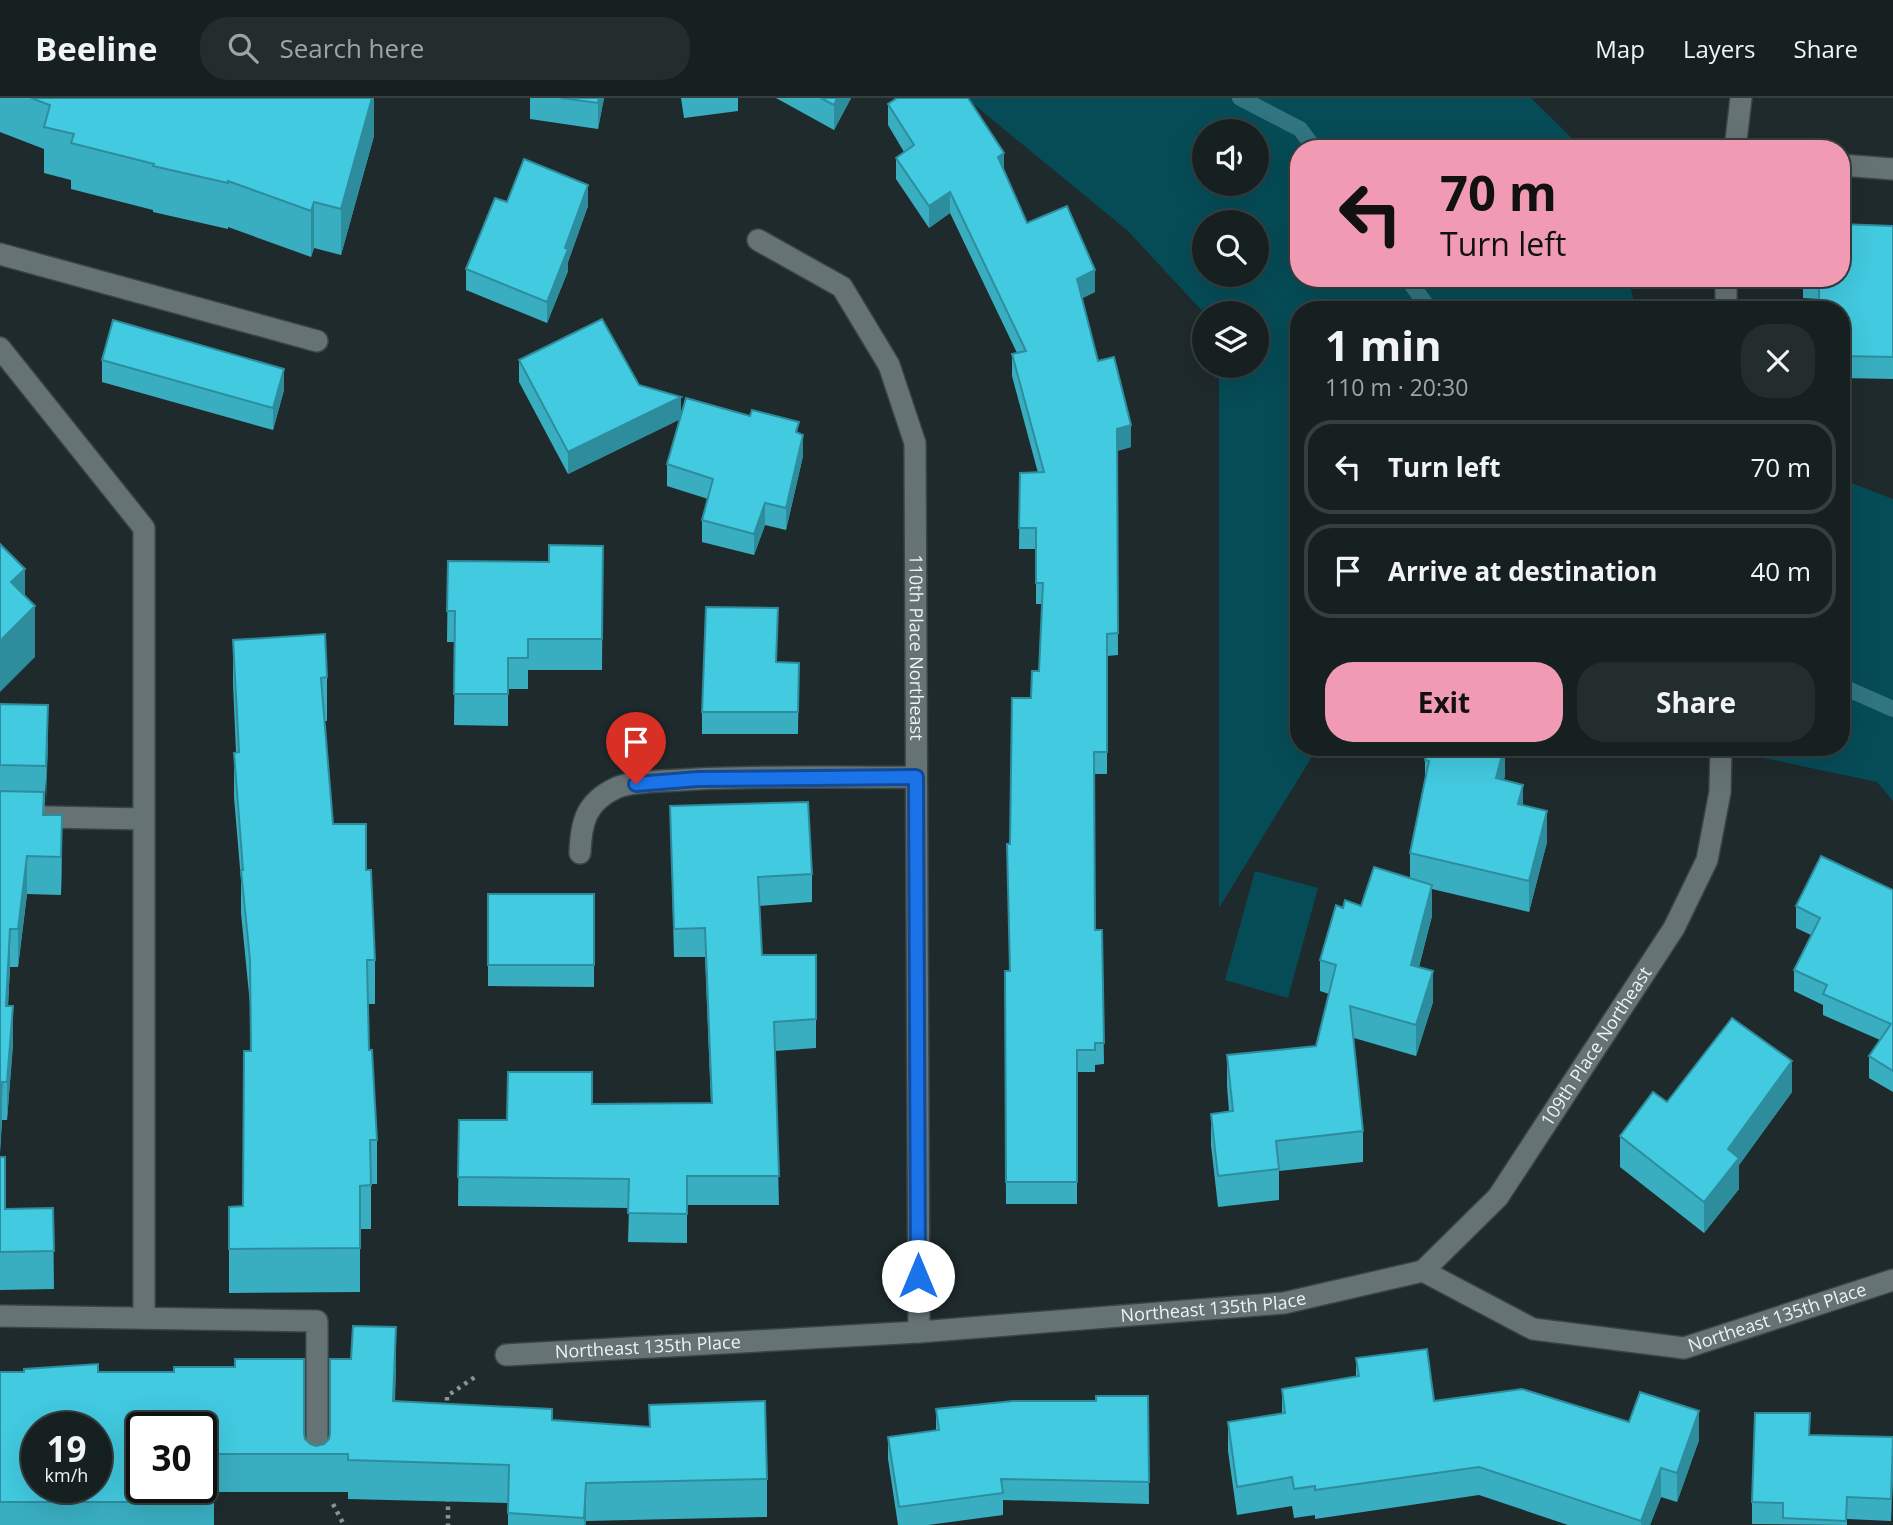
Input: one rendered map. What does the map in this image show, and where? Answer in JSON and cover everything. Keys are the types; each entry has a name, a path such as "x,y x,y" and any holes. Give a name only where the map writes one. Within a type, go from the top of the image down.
{"street":[{"path":"1736,140 1741,98"},
{"path":"1850,166 1893,169"},
{"name":"110th Place Northeast","path":"758,240 842,287 889,365 915,443 919,1332"},
{"path":"0,254 317,341"},
{"path":"0,348 144,528 144,1318"},
{"name":"109th Place Northeast","path":"1423,1271 1498,1197 1674,928 1707,860 1720,792 1721,756"},
{"path":"580,853 581,828 595,802 618,786 698,779 916,777"},
{"path":"0,816 143,819"},
{"name":"Northeast 135th Place","path":"506,1355 919,1332 1284,1303 1423,1271 1533,1329 1684,1348 1893,1280"},
{"path":"0,1316 317,1321 317,1471"}],"path":[{"path":"447,1410 447,1396 506,1355"},
{"path":"449,1489 449,1525"}],"shaded area":[{"path":"966,98 1531,98 1574,140 1290,140 1290,287 1630,287 1634,301 1290,301 1290,756 1312,756 1219,908 1219,378 1269,378 1269,301 1193,301 1128,231"},
{"path":"1850,482 1893,499 1893,801 1877,782 1754,756 1850,756"},
{"path":"1255,871 1318,888 1288,998 1225,980"}],"building":[{"path":"31,98 372,98 341,209 314,202 311,211 228,181 153,166 154,164 71,143 74,134 44,127 50,105"},
{"path":"561,98 599,98 598,103"},
{"path":"821,98 837,98 834,105"},
{"path":"897,98 968,98 1004,153 998,157 1027,223 1067,206 1095,270 1077,279 1098,361 1114,357 1131,425 1117,429 1118,633 1107,634 1107,752 1094,752 1095,930 1102,930 1104,1043 1095,1043 1095,1050 1077,1050 1077,1182 1006,1182 1005,971 1010,971 1007,844 1010,844 1012,698 1031,698 1032,671 1039,671 1043,583 1036,583 1036,528 1019,528 1020,473 1044,472 1012,354 1026,351 950,192 929,206 896,158 914,145 888,104"},
{"path":"524,159 588,185 565,248 568,249 547,302 466,269 495,198 507,202"},
{"path":"1850,224 1893,226 1893,357 1850,356 1850,301 1819,301 1819,287 1850,287"},
{"path":"602,319 639,385 681,397 568,452 519,360"},
{"path":"113,320 284,369 273,408 102,360"},
{"path":"686,398 750,416 752,410 799,422 796,432 803,435 786,508 765,503 754,534 702,520 713,479 667,464"},
{"path":"0,544 25,569 11,582 35,606 0,641"},
{"path":"549,545 603,546 602,639 528,639 528,658 508,658 508,694 454,694 455,611 447,611 448,561 549,562"},
{"path":"706,607 778,608 776,662 799,663 798,712 702,712"},
{"path":"325,634 327,677 321,678 333,824 366,824 366,870 371,870 375,960 367,960 369,1050 372,1050 377,1140 370,1140 371,1185 360,1186 360,1248 229,1249 229,1207 243,1206 244,1051 251,1051 250,960 234,753 239,752 233,640"},
{"path":"0,704 48,705 46,766 0,765"},
{"path":"1426,756 1502,756 1496,778 1523,785 1518,804 1547,811 1529,881 1410,853 1429,761 1425,760"},
{"path":"0,791 44,792 43,815 62,815 61,857 27,856 18,929 10,929 6,1006 13,1006 7,1082 2,1082 0,1114"},
{"path":"808,802 812,874 758,877 762,955 816,955 816,1019 774,1022 779,1176 687,1176 687,1214 628,1213 629,1179 458,1177 459,1120 507,1120 508,1072 592,1072 592,1104 712,1103 705,928 674,929 670,806"},
{"path":"1821,856 1893,890 1893,1071 1869,1056 1891,1024 1823,994 1827,985 1794,970 1820,918 1796,906"},
{"path":"1374,867 1432,885 1411,965 1433,971 1416,1025 1350,1006 1363,1131 1276,1141 1279,1169 1218,1176 1211,1114 1233,1111 1227,1055 1316,1046 1336,965 1320,960 1336,905 1343,908 1345,900 1361,906"},
{"path":"488,894 594,894 594,965 488,965"},
{"path":"1732,1018 1792,1061 1728,1149 1739,1158 1704,1202 1620,1136 1653,1092 1667,1102"},
{"path":"0,1157 5,1157 5,1209 53,1208 54,1251 0,1252"},
{"path":"353,1326 396,1327 393,1401 552,1409 552,1420 650,1427 649,1405 765,1401 767,1479 586,1483 584,1518 508,1513 509,1465 348,1460 348,1454 217,1454 217,1412 126,1412 126,1502 112,1502 112,1412 21,1412 21,1502 0,1502 0,1372 98,1364 98,1372 174,1372 174,1367 235,1367 235,1359 304,1359 304,1434 310,1444 316,1446 324,1444 330,1434 330,1359 351,1359"},
{"path":"1427,1349 1434,1401 1522,1389 1629,1422 1640,1392 1699,1411 1677,1473 1661,1468 1641,1521 1479,1467 1315,1490 1315,1486 1294,1489 1292,1477 1237,1487 1228,1422 1285,1413 1282,1389 1359,1376 1356,1358"},
{"path":"1096,1396 1148,1396 1149,1482 1001,1479 1003,1493 899,1507 888,1437 939,1430 936,1409 1013,1401 1096,1401"},
{"path":"1755,1413 1810,1413 1809,1435 1893,1437 1891,1499 1847,1497 1846,1521 1783,1518 1783,1503 1752,1502"}],"waterway":[{"path":"1240,98 1300,129 1308,140"},
{"path":"1413,287 1424,301"},
{"path":"1850,690 1893,709"}],"route":[{"path":"636,784 698,779 916,777 918,1276"}]}
